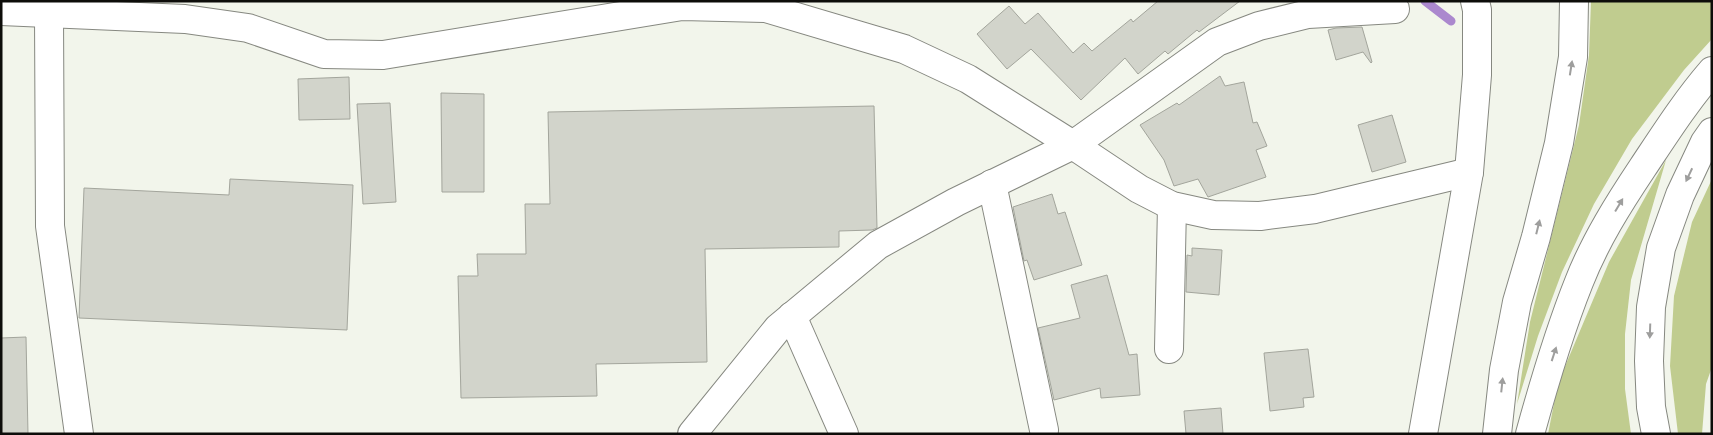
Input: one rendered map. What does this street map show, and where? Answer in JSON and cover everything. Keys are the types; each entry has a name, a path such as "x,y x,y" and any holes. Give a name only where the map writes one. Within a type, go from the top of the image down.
{"main road":[{"path":"1423,434 1469,172 1477,75 1476,1"},
{"path":"1497,434 1504,370 1517,302 1536,237 1559,143 1573,57 1574,1"},
{"path":"1,11 49,14 185,10 248,28 324,54 383,56 682,6 766,8 904,49 968,79 1140,189 1172,206 1213,215 1260,216 1315,209 1469,172"},
{"path":"692,434 778,328 878,245 956,202 1073,145 1217,42 1260,26 1308,14 1395,9"},
{"path":"49,14 50,226 79,434"},
{"path":"1530,434 1542,390 1573,297 1599,239 1660,142 1696,90 1712,71"},
{"path":"1656,434 1651,407 1649,352 1651,307 1661,248 1680,195 1705,142 1712,132"},
{"path":"992,184 1044,430"},
{"path":"1169,348 1172,206"},
{"path":"792,316 844,434"}],"green space":[{"path":"1591,1 1712,1 1712,39 1684,70 1632,139 1594,204 1562,272 1538,336 1517,404 1530,322 1579,125 1589,55"},
{"path":"1666,160 1631,280 1625,334 1625,389 1631,434 1548,434 1558,383 1609,262"},
{"path":"1712,179 1712,367 1706,384 1702,434 1678,434 1670,366 1674,296 1692,222"}],"building":[{"path":"1158,1 1240,1 1199,32 1197,30 1168,54 1165,51 1138,74 1125,58 1081,100 1031,49 1007,69 977,34 1009,6 1025,24 1038,13 1073,53 1084,43 1092,51 1131,19 1133,22"},
{"path":"1362,27 1372,62 1363,52 1336,60 1328,30"},
{"path":"1220,76 1225,86 1244,82 1253,123 1257,122 1267,146 1256,150 1266,177 1208,197 1198,179 1174,186 1164,160 1140,125 1177,103 1179,105"},
{"path":"349,77 350,119 299,120 298,79"},
{"path":"441,93 484,94 484,192 442,192"},
{"path":"390,103 396,202 363,204 357,104"},
{"path":"874,106 877,228 872,230 839,231 839,247 705,249 707,362 596,364 597,396 461,398 458,276 478,276 477,254 526,254 525,204 550,204 548,112"},
{"path":"1392,115 1406,162 1372,172 1358,125"},
{"path":"230,179 353,185 347,330 79,318 84,188 229,195"},
{"path":"1052,194 1058,214 1065,212 1082,265 1034,280 1027,260 1024,261 1013,207"},
{"path":"1192,248 1222,250 1219,295 1186,292 1187,255 1192,256"},
{"path":"1107,275 1129,355 1137,354 1140,395 1101,398 1100,388 1054,400 1038,328 1080,318 1071,285"},
{"path":"26,337 28,434 1,434 1,338"},
{"path":"1308,349 1314,397 1303,398 1304,407 1270,411 1264,353"},
{"path":"1221,408 1223,434 1186,434 1184,411"}],"waterway":[{"path":"1425,1 1451,21"}]}
